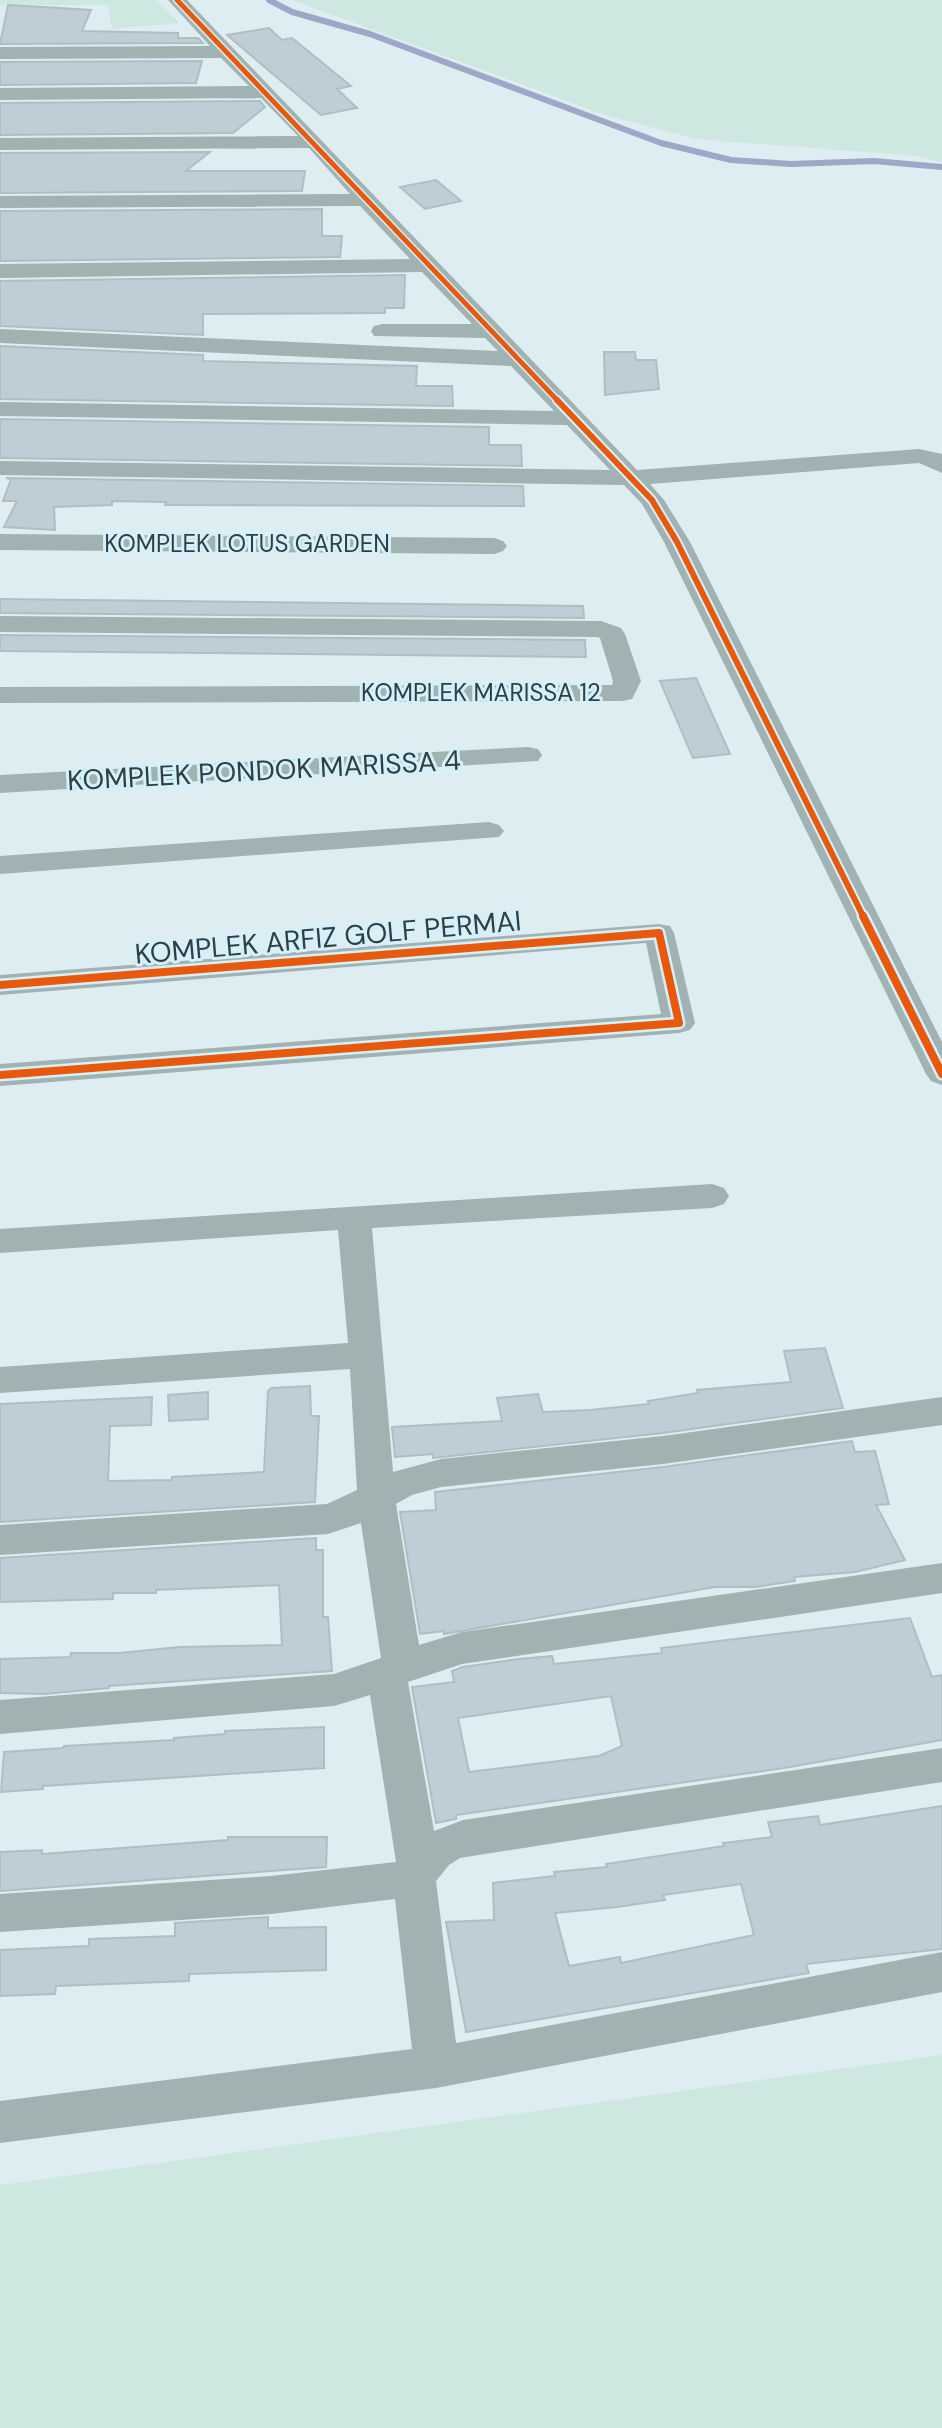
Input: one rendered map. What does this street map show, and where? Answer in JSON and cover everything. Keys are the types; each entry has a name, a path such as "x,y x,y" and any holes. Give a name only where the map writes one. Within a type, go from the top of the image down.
{"street":[{"path":"177,0 490,331 577,418 633,478 666,521 942,1074"},
{"path":"0,53 224,52"},
{"path":"0,94 266,92"},
{"path":"0,144 314,142"},
{"path":"0,202 366,200"},
{"path":"0,271 428,265"},
{"path":"0,334 490,331"},
{"path":"0,334 518,359"},
{"path":"0,409 577,418"},
{"path":"0,468 633,478 919,456 933,459 942,466"},
{"name":"KOMPLEK LOTUS GARDEN","path":"0,542 494,546"},
{"name":"KOMPLEK MARISSA 12","path":"0,624 601,629 612,634 627,681 622,693 0,695"},
{"name":"KOMPLEK PONDOK MARISSA 4","path":"0,784 528,755"},
{"path":"0,865 489,831"},
{"name":"KOMPLEK ARFIZ GOLF PERMAI","path":"0,985 659,933 679,1023 0,1075"},
{"path":"0,1241 712,1196"},
{"path":"354,1217 376,1498 436,2067"},
{"path":"0,1380 367,1355"},
{"path":"0,1540 328,1519 351,1511 401,1484 441,1473 663,1450 942,1411"},
{"path":"0,1717 334,1690 462,1648 942,1578"},
{"path":"417,1874 426,1857 438,1846 463,1838 942,1765"},
{"path":"0,1913 271,1895 417,1874"},
{"path":"0,2122 436,2067 942,1972"}],"green space":[{"path":"0,0 156,0 179,23 112,29 108,5 0,5"},
{"path":"292,0 942,0 942,162 917,156 697,139 605,115"},
{"path":"942,2055 942,2428 0,2428 0,2185"}],"building":[{"path":"8,5 91,10 82,31 178,33 178,38 198,38 203,43 0,44"},
{"path":"269,28 282,40 292,38 351,86 337,89 357,108 321,115 227,35"},
{"path":"202,61 196,83 0,85 0,62"},
{"path":"260,101 265,107 233,133 0,135 0,103"},
{"path":"210,152 186,171 305,171 302,191 0,193 0,153"},
{"path":"436,180 461,201 425,209 400,187"},
{"path":"322,209 322,236 342,236 340,257 0,261 0,211"},
{"path":"405,275 404,308 385,308 385,313 203,314 203,335 0,326 0,281"},
{"path":"0,346 203,355 203,361 417,366 416,386 452,386 453,406 0,399"},
{"path":"604,352 635,352 636,360 656,360 659,389 605,395"},
{"path":"0,419 489,427 489,445 521,445 522,466 0,458"},
{"path":"6,478 523,486 524,506 165,505 166,502 112,501 112,505 54,507 55,530 4,527 17,501 3,501 11,479"},
{"path":"0,599 583,606 584,618 0,613"},
{"path":"0,635 585,640 586,657 0,651"},
{"path":"696,678 730,754 693,758 660,681"},
{"path":"825,1348 843,1408 663,1433 433,1458 433,1454 395,1457 392,1427 502,1421 497,1398 538,1394 543,1412 649,1404 648,1401 698,1393 697,1390 791,1382 784,1351"},
{"path":"310,1386 311,1416 319,1416 315,1502 0,1522 0,1404 152,1397 151,1425 110,1426 108,1481 172,1480 172,1477 264,1472 268,1391 271,1388"},
{"path":"208,1392 208,1419 169,1421 168,1395"},
{"path":"852,1441 855,1452 875,1451 889,1504 876,1505 905,1560 855,1572 794,1577 795,1581 755,1587 715,1587 444,1634 444,1631 420,1634 400,1512 436,1510 435,1492 663,1467"},
{"path":"316,1538 316,1550 323,1550 323,1617 328,1617 332,1671 109,1686 44,1694 0,1693 0,1659 70,1657 71,1653 119,1653 180,1647 282,1645 279,1585 113,1593 113,1599 0,1602 0,1558"},
{"path":"910,1618 932,1677 942,1675 942,1740 784,1768 456,1815 456,1819 436,1823 412,1687 454,1682 452,1671 463,1667 552,1656 554,1664 662,1653 661,1648","holes":["611,1696 622,1746 599,1756 469,1772 458,1718"]},
{"path":"324,1727 324,1768 43,1786 43,1789 1,1792 4,1752 174,1740 225,1734 225,1731"},
{"path":"942,1806 942,1949 806,1964 809,1973 466,2032 446,1922 494,1920 493,1883 555,1876 554,1872 607,1867 606,1864 772,1837 768,1822 818,1816 820,1825","holes":["741,1884 754,1935 621,1963 620,1957 569,1966 555,1913 665,1900 663,1895"]},
{"path":"228,1837 327,1837 326,1867 0,1891 0,1852 42,1850 42,1854 228,1840"},
{"path":"268,1917 268,1928 326,1927 326,1970 189,1974 189,1981 56,1986 55,1994 0,1996 0,1950 89,1946 89,1939 175,1936 175,1923"}],"waterway":[{"path":"269,0 292,12 370,34 661,143 731,160 791,164 874,161 942,167"}],"cycle path":[{"path":"177,0 321,148 366,200 652,500 677,542 942,1074"},
{"path":"0,985 659,933 679,1023 0,1075"}]}
